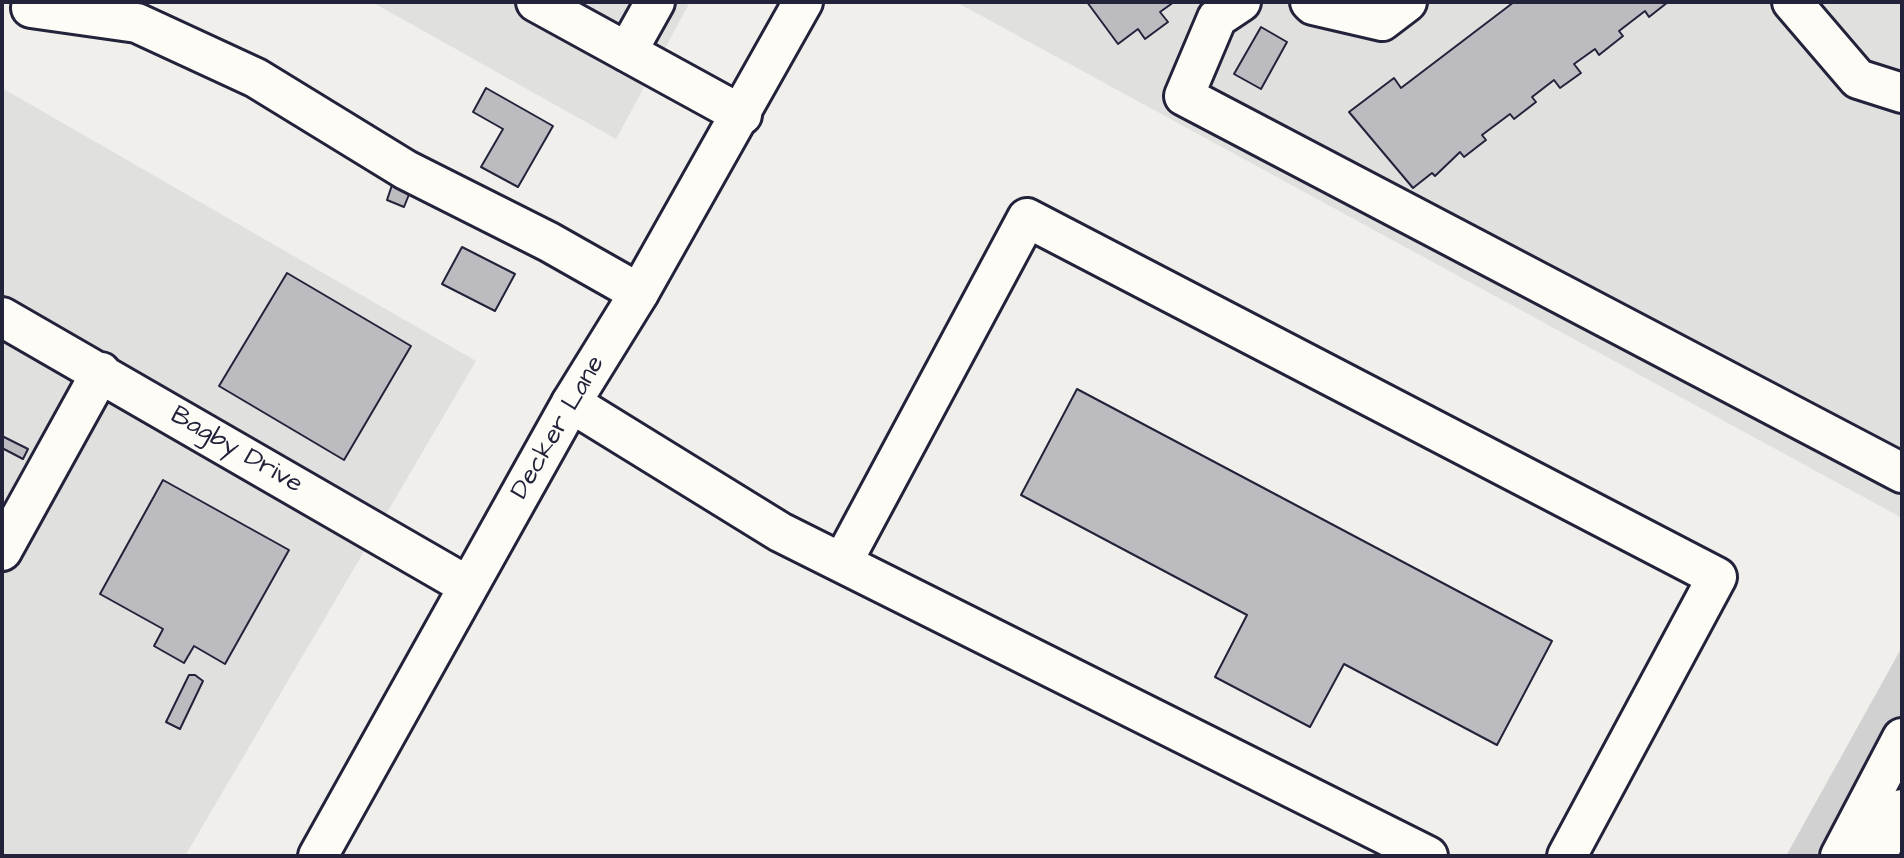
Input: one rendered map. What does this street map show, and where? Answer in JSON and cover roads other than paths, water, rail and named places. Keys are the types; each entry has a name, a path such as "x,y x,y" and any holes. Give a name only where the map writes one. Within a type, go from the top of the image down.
{"main road":[{"path":"536,2 742,115"},
{"path":"627,51 654,2"},
{"name":"Decker Lane","path":"318,856 571,403 639,293 742,115 803,2"},
{"path":"1241,2 1217,18 1184,96 1902,473"},
{"path":"1310,2 1313,5 1382,21 1407,2"},
{"path":"1792,2 1858,79 1902,93"},
{"path":"31,8 137,23 256,78 406,170 550,242 639,293"},
{"path":"842,563 1027,218 1717,577 1567,856"},
{"name":"Bagby Drive","path":"2,317 468,586"},
{"path":"2,551 101,372"},
{"path":"571,403 780,531 1428,856"},
{"path":"1857,854 1902,738"},
{"path":"1857,854 1902,808"}]}
